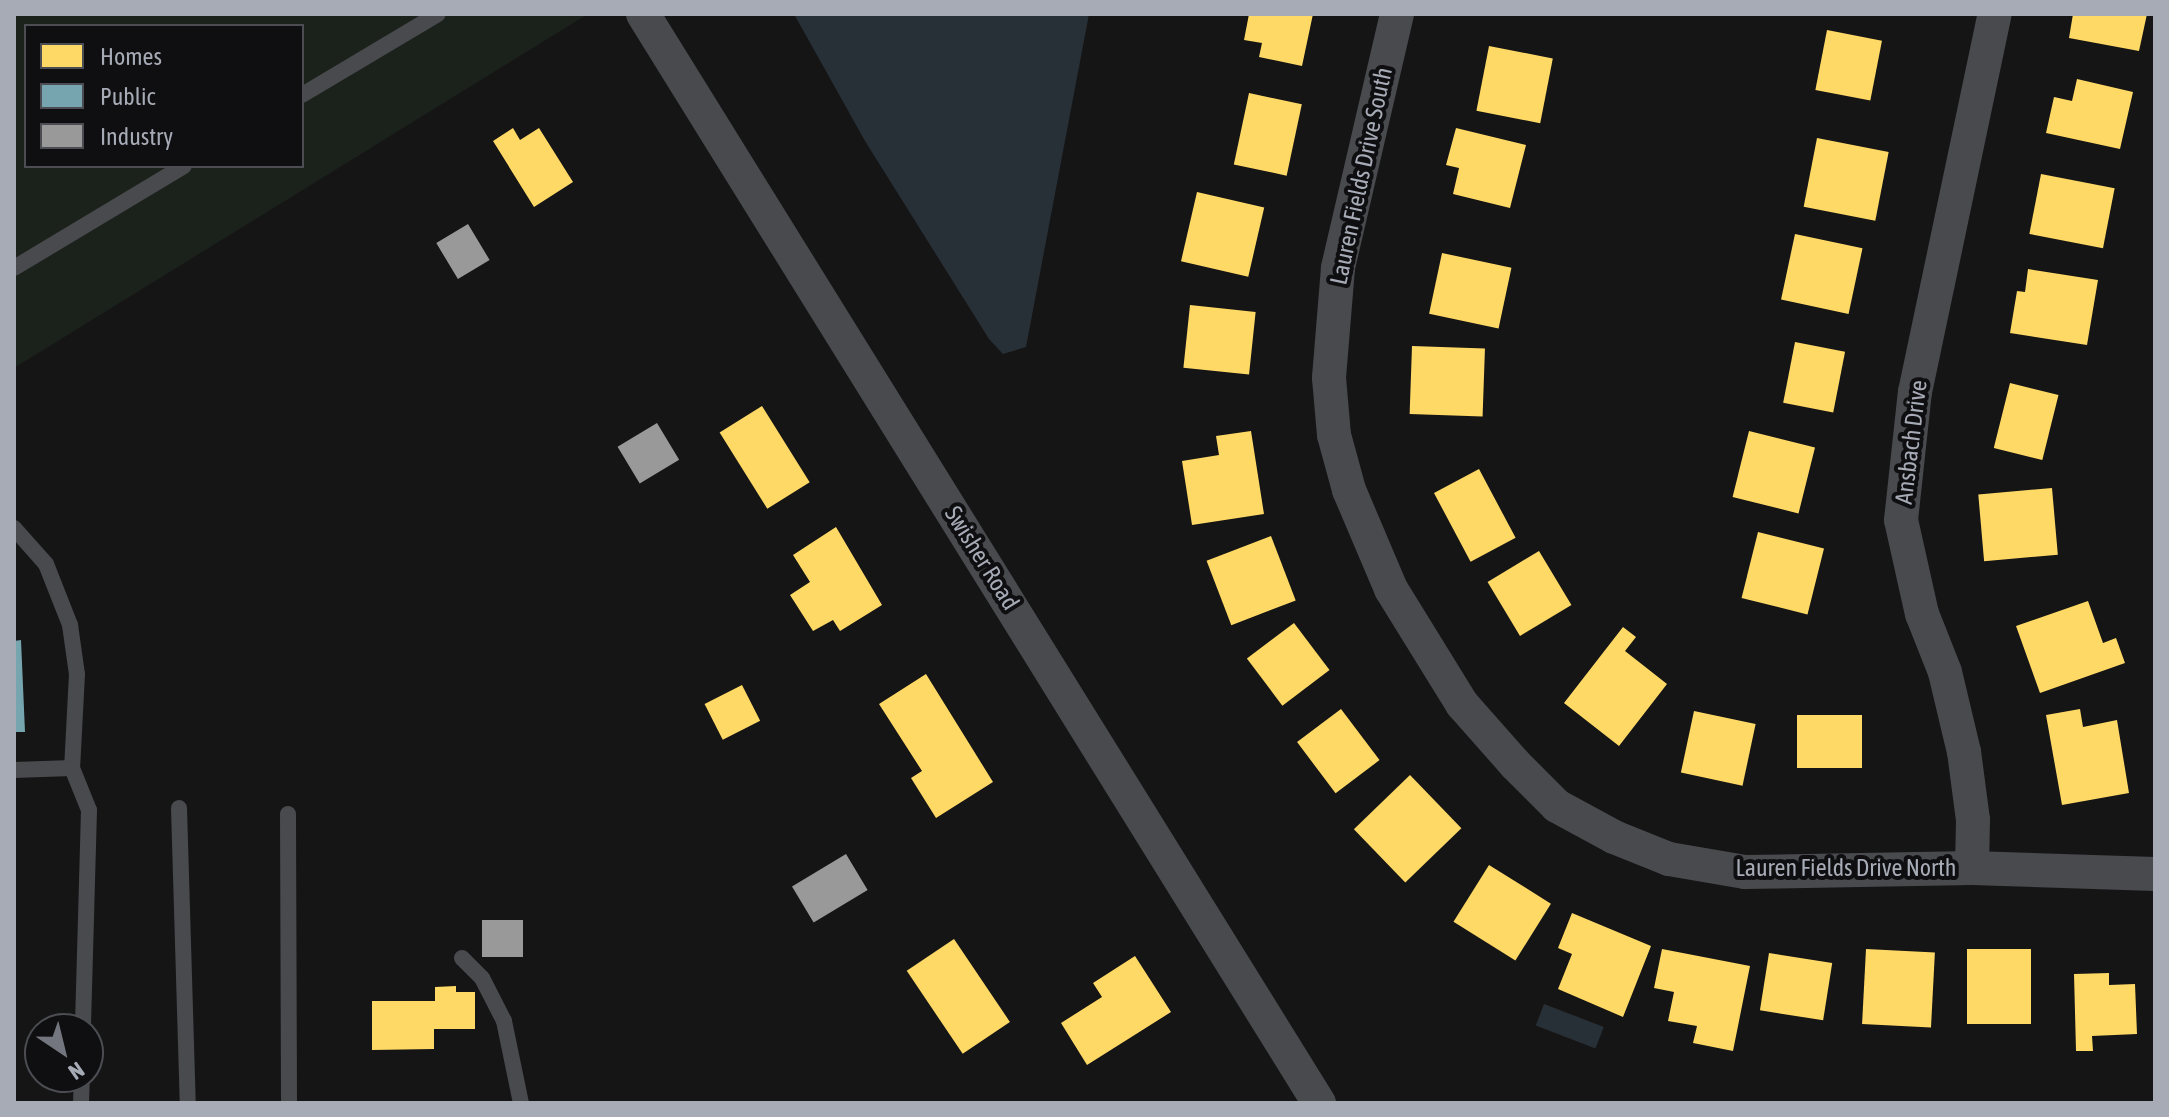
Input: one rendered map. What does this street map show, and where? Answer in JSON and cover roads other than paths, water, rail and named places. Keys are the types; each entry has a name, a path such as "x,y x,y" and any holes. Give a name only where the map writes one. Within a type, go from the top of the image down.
{"street":[{"name":"Swisher Road","path":"643,14 1319,1103"},
{"name":"Lauren Fields Drive South","path":"1334,435 1329,378 1338,268 1397,14"},
{"name":"Ansbach Drive","path":"1972,868 1973,820 1964,752 1945,672 1922,614 1901,520 1915,392 1995,14"},
{"name":"Lauren Fields Drive North","path":"1334,435 1374,556 1414,632 1462,704 1557,806 1669,859 1745,872 1972,868 2155,874"}],"lane":[{"path":"304,94 438,14"},
{"path":"14,268 181,168"},
{"path":"14,528 46,564 70,625 77,674 72,768 89,810 83,1013"},
{"path":"14,770 72,768"},
{"path":"179,808 188,1103"},
{"path":"288,814 289,1103"},
{"path":"462,958 482,978 504,1021 521,1103"}]}
